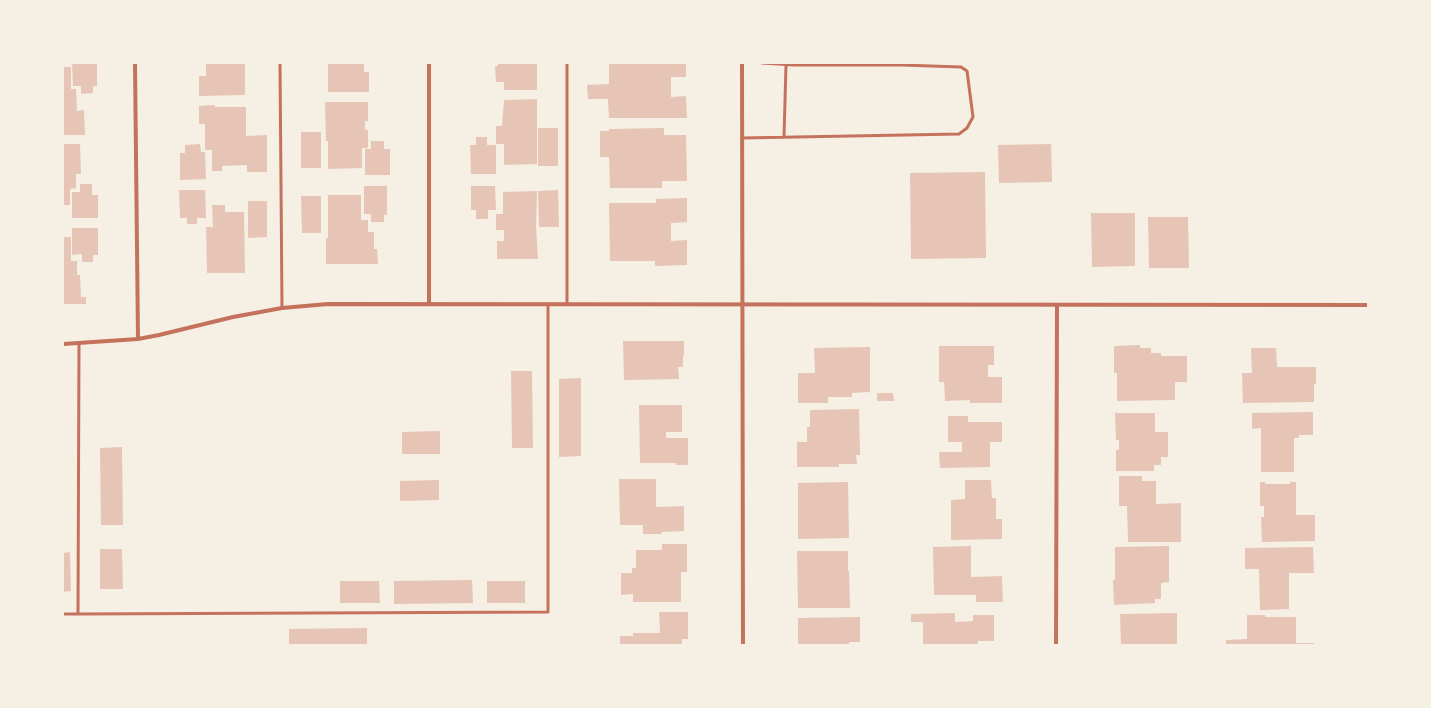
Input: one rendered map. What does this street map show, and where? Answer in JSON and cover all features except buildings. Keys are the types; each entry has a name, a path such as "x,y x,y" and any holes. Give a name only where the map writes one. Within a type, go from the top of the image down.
{"street":[{"path":"135,63 138,339"},
{"path":"430,63 430,304"},
{"path":"742,63 743,645"},
{"path":"63,344 138,339 233,317 282,308 328,304 1368,306"},
{"path":"1056,645 1057,305"}],"lane":[{"path":"280,63 282,308"},
{"path":"567,63 567,304"},
{"path":"742,138 959,134 967,128 973,117 967,71 961,67 901,65 786,65 762,63"},
{"path":"784,137 786,65"},
{"path":"63,614 548,612 548,304"},
{"path":"78,614 79,343"}]}
